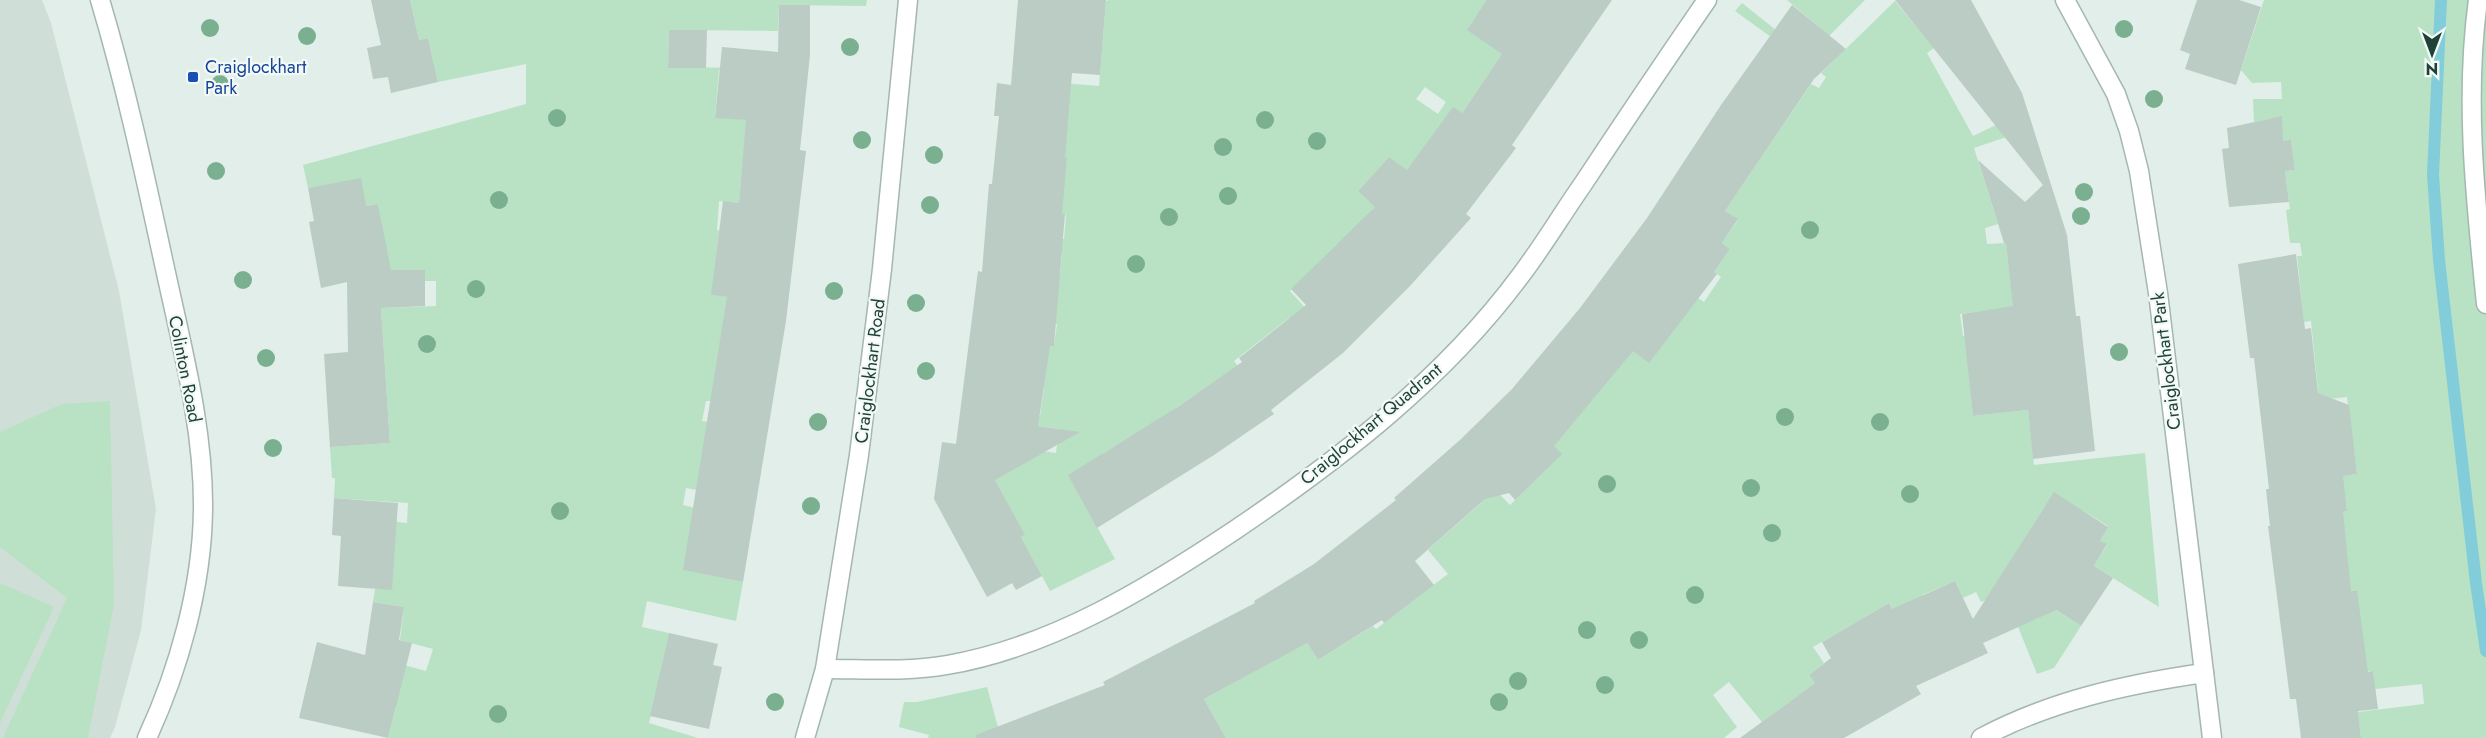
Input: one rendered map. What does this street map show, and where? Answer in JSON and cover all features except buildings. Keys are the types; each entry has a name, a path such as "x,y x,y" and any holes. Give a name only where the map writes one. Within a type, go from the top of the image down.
{"street":[{"name":"Colinton Road","path":"100,0 121,69 132,126 147,178 183,350 198,437 203,511 197,574 184,636 166,697 147,738"},
{"name":"Craiglockhart Road","path":"805,738 825,669 859,455 882,269 908,0"},
{"name":"Craiglockhart Quadrant","path":"825,669 874,670 947,665 987,655 1070,626 1117,603 1194,557 1338,457 1445,362 1520,276 1707,0"},
{"path":"2478,0 2472,94 2474,170 2486,304"},
{"name":"Craiglockhart Park","path":"2073,2 2116,94 2129,131 2139,171 2158,293 2212,738"},
{"path":"1981,738 2019,719 2076,699 2136,683 2204,673"}],"shaded area":[{"path":"0,0 42,0 51,23 119,291 156,509 141,630 110,738 0,738"}],"green space":[{"path":"410,0 867,0 866,6 779,5 778,31 669,30 668,67 742,68 742,72 719,70 715,117 747,120 739,203 719,201 717,230 719,231 712,295 728,297 711,401 706,401 702,421 708,422 697,490 686,488 683,505 695,508 684,570 743,582 736,621 647,601 642,627 669,633 649,723 698,738 388,738 396,707 373,701 397,663 426,671 433,649 400,640 404,607 373,602 375,589 391,589 390,521 407,523 408,503 334,498 335,478 332,478 330,447 390,443 381,308 436,306 436,281 425,281 425,270 392,282 378,204 366,206 328,185 308,188 303,165 526,104 526,64 438,82 428,38 419,40"},
{"path":"1526,0 1503,53 1417,178 1389,157 1358,191 1391,221 1336,245 1290,291 1323,328 1289,318 1234,361 1256,390 1224,375 1164,416 1103,453 1117,476 1081,498 1115,559 1050,591 1021,537 1024,535 995,480 1000,445 1056,453 1059,429 1020,423 1040,416 1044,388 1044,345 1054,346 1057,324 1034,321 1060,275 1062,253 1044,251 1046,238 1064,239 1066,215 1047,213 1065,174 1067,158 1042,156 1049,82 1099,86 1106,1","holes":["1425,87 1446,102 1438,114 1416,99"]},
{"path":"1787,0 1865,0 1804,61 1735,11 1742,3 1800,49 1819,27"},
{"path":"2264,0 2486,0 2486,738 2361,738 2358,712 2424,704 2422,684 2375,689 2373,671 2354,673 2357,590 2338,592 2343,512 2347,511 2344,489 2324,478 2357,474 2347,397 2319,400 2311,321 2304,322 2297,256 2302,256 2300,243 2290,243 2286,210 2290,209 2285,171 2295,170 2291,141 2281,141 2278,117 2254,122 2253,99 2282,99 2281,82 2252,83 2241,70"},
{"path":"1895,1 1934,48 1927,53 1973,136 2027,110 2033,128 1974,148 1998,224 1985,228 1987,244 2006,243 2014,307 1960,314 1963,336 1999,332 1971,393 1973,416 2028,410 2034,465 2145,453 2159,607 2094,566 2107,545 2100,541 2108,526 2082,510 2073,524 2045,506 2001,576 2081,626 2054,668 2037,674 2004,592 1981,602 1976,592 1963,598 1955,581 1922,595 1930,613 1901,625 1889,603 1813,647 1824,663 1809,675 1815,683 1762,722 1729,682 1713,695 1737,727 1724,738 1226,738 1204,699 1266,665 1305,640 1318,660 1373,626 1376,629 1448,574 1428,550 1481,503 1458,476 1471,465 1510,505 1561,454 1528,420 1567,429 1610,378 1650,266 1704,302 1721,277 1714,272 1730,249 1722,243 1738,220 1725,211 1811,84 1819,88 1826,77 1821,73"},
{"path":"110,401 114,604 88,738 3,738 67,598 0,547 0,432 62,404"},
{"path":"0,583 54,607 0,723"},
{"path":"987,687 1001,738 928,738 929,735 899,727 904,702 917,702"}],"waterway":[{"path":"2441,0 2433,175 2439,260 2476,583 2486,651"}],"place":[{"name":"Craiglockhart Park","path":"193,77"}]}
